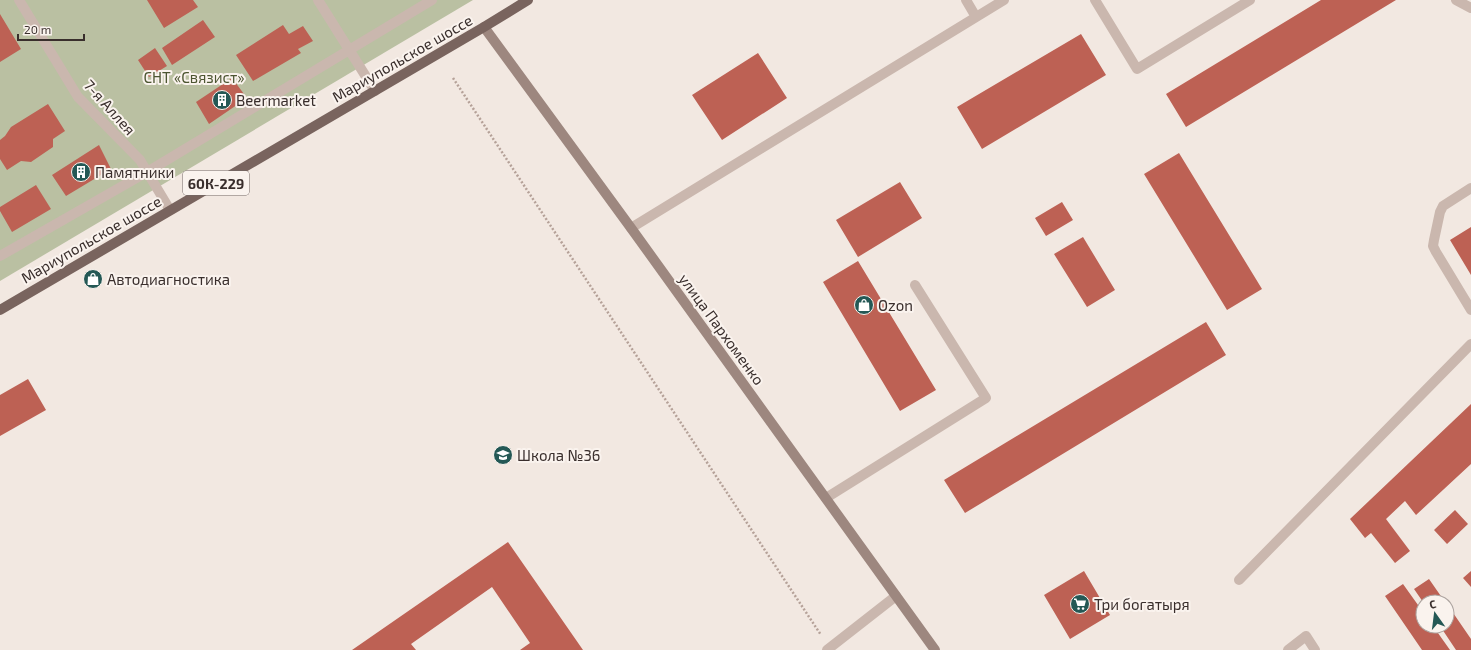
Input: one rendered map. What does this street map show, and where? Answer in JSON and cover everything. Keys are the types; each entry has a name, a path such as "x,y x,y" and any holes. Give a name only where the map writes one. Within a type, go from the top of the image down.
{"main road":[{"name":"Мариупольское шоссе","path":"0,310 528,0"}],"street":[{"name":"улица Пархоменко","path":"484,27 631,228 935,650"}],"lane":[{"name":"7-я Аллея","path":"19,0 78,97 140,160 170,210"},
{"path":"318,0 374,91"},
{"path":"0,256 147,172 432,0"},
{"path":"966,0 976,17"},
{"path":"631,228 1004,0"},
{"path":"1095,0 1136,69 1250,0"},
{"path":"1456,0 1471,8"},
{"path":"1471,188 1443,206 1440,212 1434,246 1436,252 1471,310"},
{"path":"826,498 986,398 915,285"},
{"path":"1238,580 1471,344"},
{"path":"828,649 896,596"},
{"path":"1288,650 1306,636 1315,650"}],"path":[{"path":"453,78 828,649"}],"green space":[{"name":"СНТ «Связист»","path":"0,0 473,0 0,281"}],"building":[{"path":"147,0 193,0 198,7 164,28"},
{"path":"1321,0 1396,0 1186,127 1166,94"},
{"path":"0,14 21,49 0,62"},
{"path":"203,20 215,37 172,65 162,48"},
{"path":"283,25 289,34 303,26 313,41 298,49 301,53 253,81 236,55"},
{"path":"1081,34 1106,75 982,149 957,107"},
{"path":"155,48 167,66 149,77 138,60"},
{"path":"758,53 787,98 722,140 692,95"},
{"name":"Beermarket","path":"232,78 247,98 209,124 196,102"},
{"path":"48,104 65,131 53,139 53,147 31,162 21,161 7,170 0,159 0,140 5,136 11,127"},
{"name":"Памятники","path":"99,145 111,169 66,196 52,175"},
{"path":"1179,153 1262,289 1227,310 1144,174"},
{"path":"900,182 922,218 858,257 836,220"},
{"path":"36,185 51,209 12,232 0,211 0,207"},
{"path":"1062,202 1073,220 1046,236 1035,218"},
{"path":"1471,227 1471,275 1450,240"},
{"path":"1083,237 1115,290 1087,307 1054,254"},
{"path":"858,261 936,390 900,411 823,282"},
{"path":"1206,322 1226,355 965,513 944,480"},
{"path":"28,379 46,410 0,436 0,395"},
{"path":"1471,404 1471,464 1416,515 1405,501 1386,519 1410,551 1395,563 1371,533 1365,538 1350,519"},
{"path":"1455,510 1468,524 1447,544 1434,530"},
{"path":"508,542 583,650 520,650 530,643 492,587 411,644 416,650 352,650"},
{"path":"1084,571 1110,615 1070,639 1044,595"},
{"path":"1471,571 1471,587 1463,578"},
{"path":"1429,579 1439,594 1417,594 1414,589"},
{"path":"1403,584 1415,601 1415,634 1439,634 1450,650 1422,650 1385,596"},
{"path":"1455,616 1471,639 1471,650 1456,650 1445,634 1455,634"}],"place":[{"name":"Beermarket","path":"222,100"},
{"name":"Памятники","path":"81,172"},
{"name":"Автодиагностика","path":"93,279"},
{"name":"Ozon","path":"864,305"},
{"name":"Школа №36","path":"503,455"},
{"name":"Три богатыря","path":"1080,604"}]}
